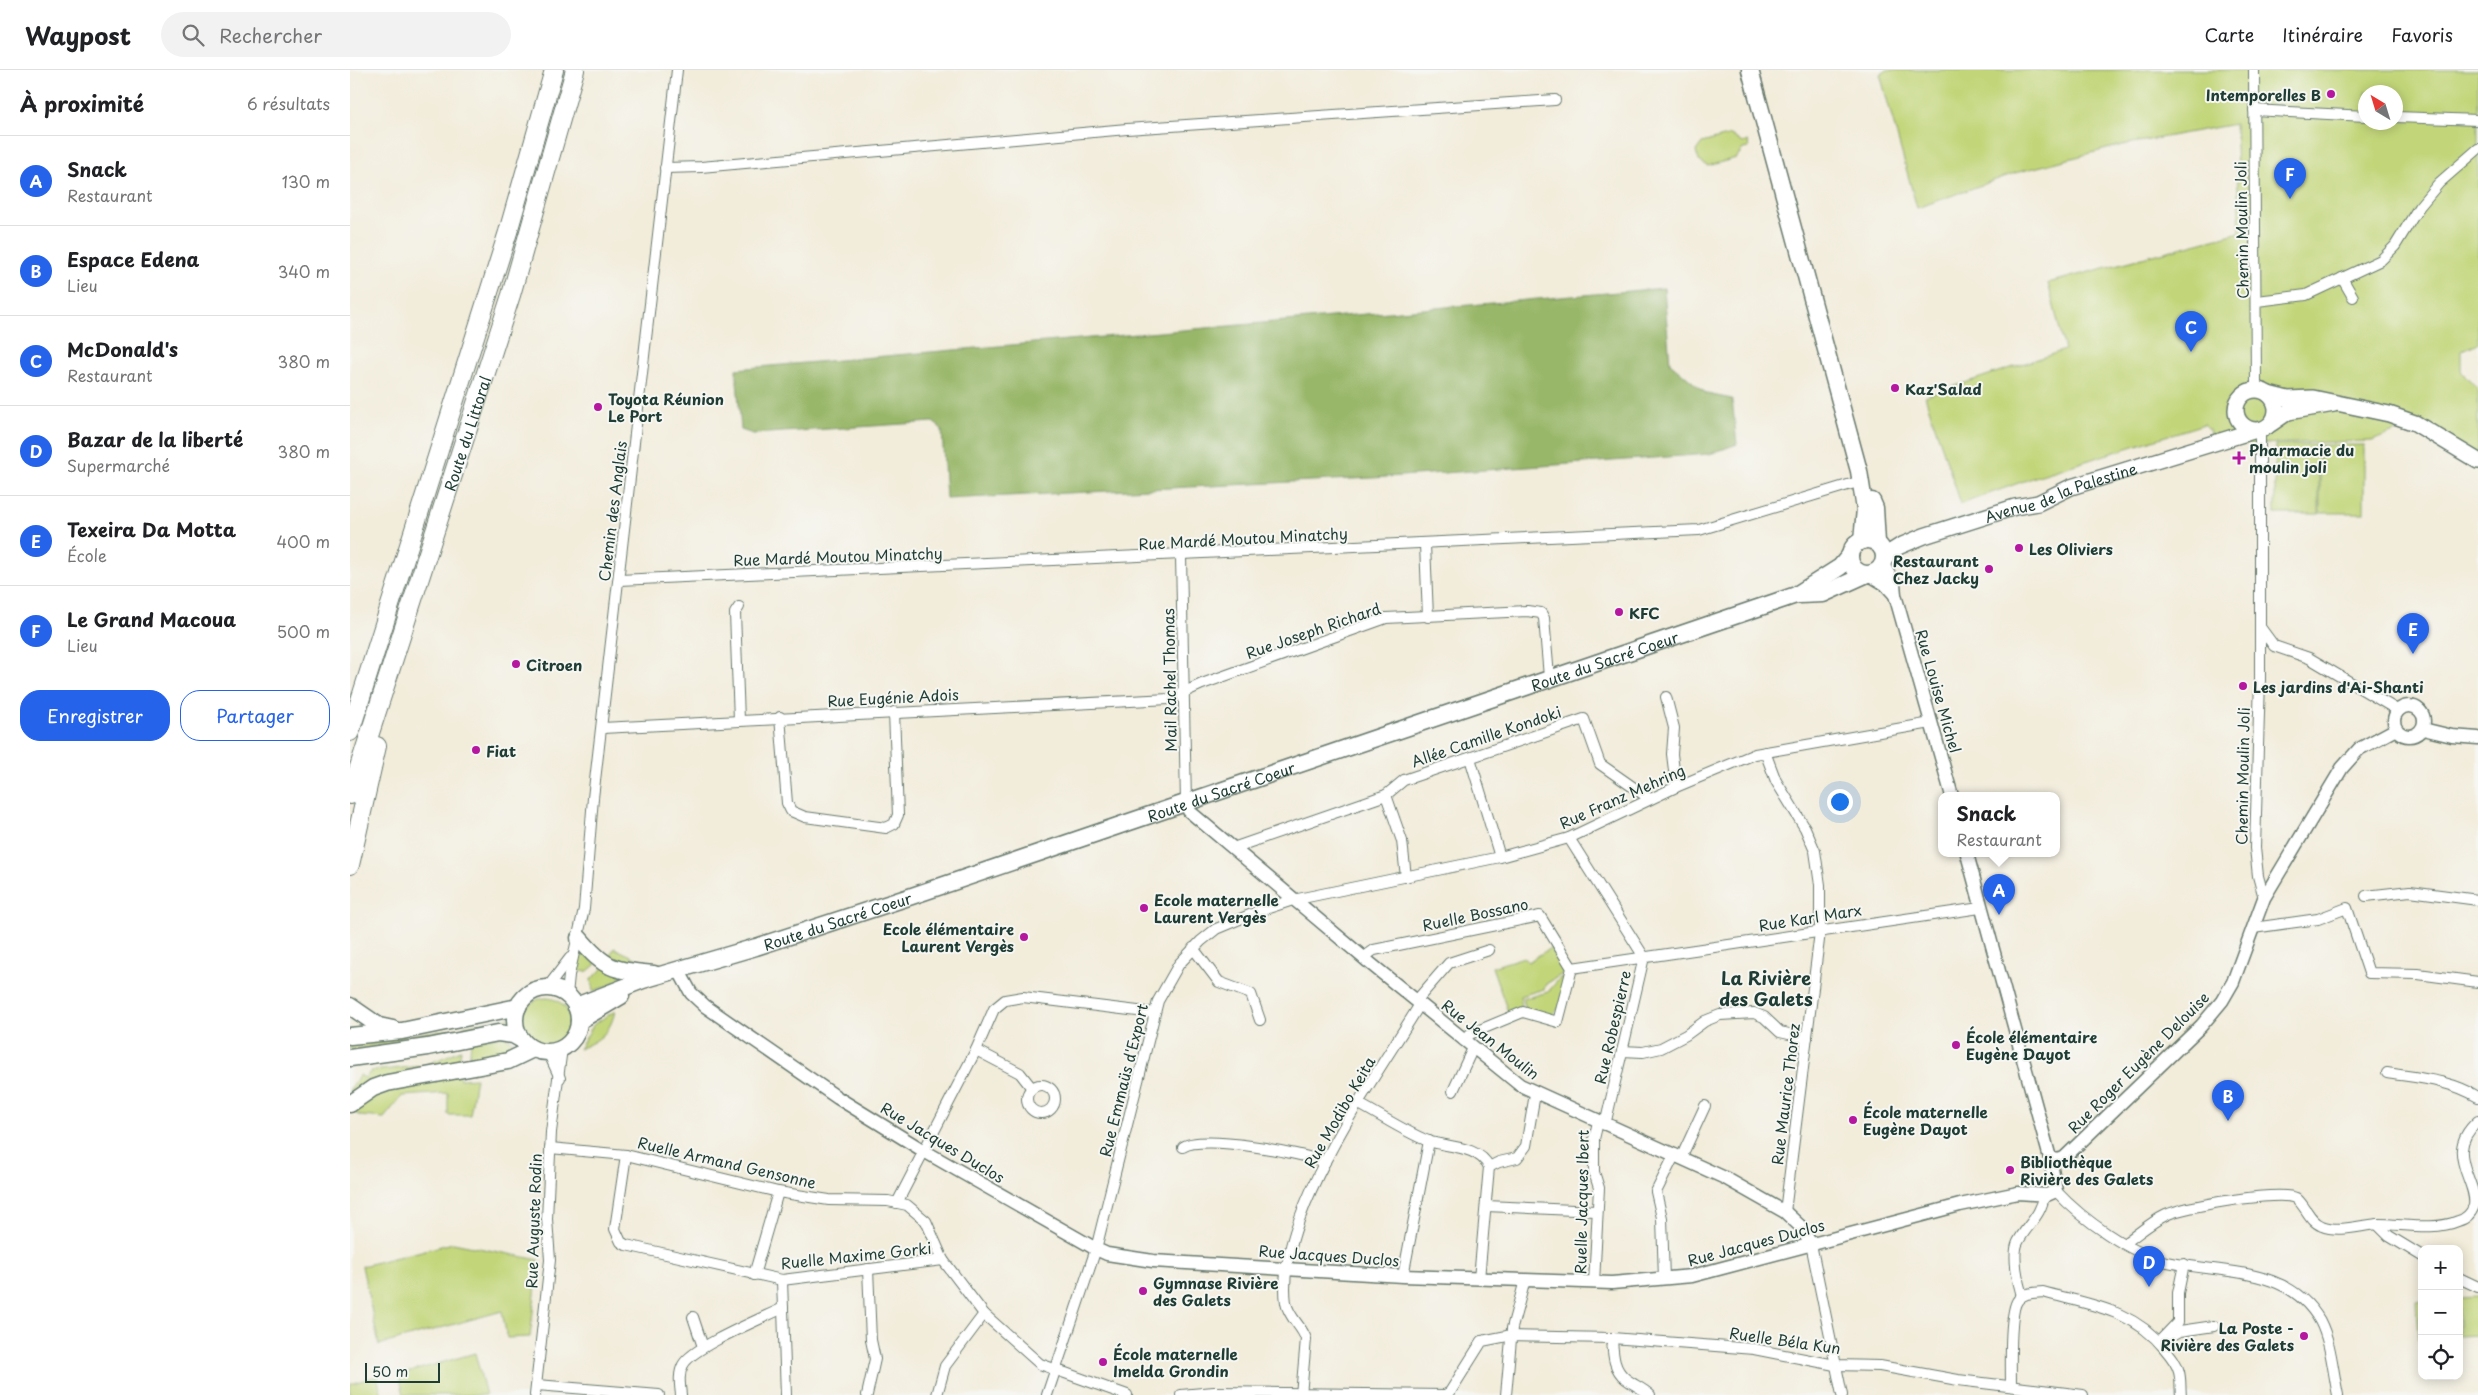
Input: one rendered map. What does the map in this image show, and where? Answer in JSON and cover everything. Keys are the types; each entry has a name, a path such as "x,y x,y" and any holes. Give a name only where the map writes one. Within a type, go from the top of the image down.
{"highway":[{"name":"Route du Littoral","path":"350,732 508,232 554,70"},
{"name":"Route du Littoral","path":"350,795 511,295 575,70"},
{"path":"350,710 385,620"},
{"path":"350,865 403,635"}],"main road":[{"path":"1750,70 1860,476 1875,508 1877,550"},
{"path":"2262,428 2277,411 2272,398 2264,392"},
{"path":"2262,428 2242,426 2236,415 2236,406 2242,395 2264,392 2288,399 2313,398 2389,414 2415,423 2478,461"},
{"path":"2196,447 2262,428 2288,412 2336,404"},
{"path":"2196,447 2223,430 2236,415"},
{"name":"Avenue de la Palestine","path":"1877,550 1889,553 1924,536 2015,507 2038,503 2071,487 2196,447"},
{"name":"Route du Sacré Coeur","path":"574,1007 643,980 831,923 1796,595 1840,567 1850,555 1854,546 1877,550 1876,573 1867,574 1823,594 1796,595"},
{"path":"1850,555 1852,566 1867,574"},
{"path":"579,938 598,961 613,968 662,974"},
{"path":"350,1036 402,1031 509,1011 518,1007 530,993 547,988 574,1007 574,1036 508,1061 387,1083 373,1088 350,1104"},
{"path":"350,1006 379,1026 402,1031"},
{"path":"518,1007 515,1024 541,1047"},
{"path":"350,1058 428,1047 498,1033 513,1035 541,1047"}],"street":[{"name":"Chemin des Anglais","path":"547,988 573,955 579,938 584,909 618,580 677,70"},
{"name":"Chemin Moulin Joli","path":"2254,70 2257,301 2256,382 2264,392"},
{"path":"665,168 701,167 1127,129 1555,100"},
{"path":"2254,110 2358,116"},
{"path":"2403,117 2478,120"},
{"path":"2257,301 2306,294 2381,260 2389,254 2419,207 2439,183 2478,149"},
{"path":"2342,278 2353,297"},
{"name":"Chemin Moulin Joli","path":"2262,428 2260,653 2255,848 2258,876 2264,898"},
{"name":"Rue Mardé Moutou Minatchy","path":"618,580 1181,556 1698,530 1860,476"},
{"path":"1425,544 1428,618"},
{"name":"Rue Louise Michel","path":"1877,550 1894,583 1895,595 1951,792"},
{"name":"Mail Rachel Thomas","path":"1181,556 1186,803"},
{"path":"1867,574 1885,584 1895,595"},
{"path":"738,607 735,613 738,720"},
{"name":"Rue Joseph Richard","path":"1184,693 1202,684 1386,618 1428,618 1527,611 1540,613 1546,628 1549,678"},
{"path":"2260,627 2274,646 2309,658 2399,711"},
{"path":"2260,653 2274,646"},
{"name":"Rue Eugénie Adois","path":"602,728 780,717 1169,699 1184,693"},
{"path":"1666,697 1674,728 1672,754 1676,787"},
{"path":"2407,706 2416,708 2423,715 2422,728 2416,735 2407,736 2396,729 2394,720 2399,711 2407,706"},
{"path":"780,717 787,803 791,811 805,817 886,828 897,819 899,809 894,712"},
{"name":"Allée Camille Kondoki","path":"1233,848 1386,795 1404,780 1584,719 1600,764 1650,799"},
{"name":"Rue Franz Mehring","path":"1294,900 1500,857 1569,838 1676,787 1755,754 1931,723"},
{"path":"2422,728 2452,736 2478,738"},
{"name":"Rue Roger Eugène Delouise","path":"2050,1158 2056,1160 2064,1158 2201,1026 2229,991 2264,898 2347,761 2359,749 2396,729"},
{"name":"Rue Maurice Thorez","path":"1765,752 1776,781 1805,828 1815,851 1820,885 1820,932 1785,1212"},
{"path":"1470,758 1500,857"},
{"path":"1386,795 1402,841 1406,878"},
{"name":"Rue Jean Moulin","path":"1186,803 1189,811 1504,1074 1535,1094 1725,1178 1785,1212 1800,1226 1811,1244"},
{"name":"Rue Robespierre","path":"1569,838 1644,957 1622,1052 1601,1123"},
{"path":"1968,857 1980,908 2050,1158 2056,1191 2083,1216 2125,1243 2148,1255 2184,1264 2262,1276 2277,1282 2299,1296 2316,1316 2323,1329 2338,1395"},
{"path":"2366,896 2410,892 2478,900"},
{"name":"Rue Emmaüs d'Export","path":"1048,1395 1096,1249 1154,1013 1167,983 1193,948 1216,930 1259,911 1294,900"},
{"name":"Rue Karl Marx","path":"1572,968 1980,908"},
{"path":"2253,928 2318,919 2347,908 2369,973 2418,974 2478,982"},
{"name":"Ruelle Bossano","path":"1363,958 1374,950 1540,916 1572,968"},
{"path":"1193,948 1219,982 1251,994 1260,1020"},
{"name":"Rue Modibo Keita","path":"1302,1394 1306,1340 1304,1332 1288,1312 1286,1302 1288,1268 1295,1232 1325,1162 1418,1002 1449,963 1489,950"},
{"name":"Chemin des Anglais","path":"573,955 574,1007"},
{"path":"1453,1091 1469,1044 1470,1034 1523,1012 1558,1022 1572,968"},
{"name":"Rue Jacques Duclos","path":"678,970 691,993 705,1006 838,1098 924,1151 1107,1254 1148,1260 1404,1276 1594,1283 1664,1279 1692,1276 1960,1204 2018,1193 2044,1195 2056,1191"},
{"path":"1127,1395 1040,1364 984,1314 943,1260 926,1221 907,1205 897,1203 976,1050 994,1010 1005,1000 1013,998 1154,1013"},
{"path":"1622,1052 1643,1052 1661,1048 1686,1035 1712,1017 1720,1015 1754,1013 1764,1017 1780,1032 1807,1038"},
{"path":"541,1047 560,1079"},
{"name":"Rue Auguste Rodin","path":"536,1390 550,1260 547,1219 550,1148 560,1079 541,1047"},
{"path":"976,1050 1020,1073 1030,1083 1031,1087"},
{"path":"2387,1073 2441,1082 2466,1089 2478,1097"},
{"path":"1489,1167 1498,1162 1517,1158 1526,1146 1535,1094"},
{"path":"1359,1104 1429,1141 1476,1153 1486,1159 1489,1167 1479,1279"},
{"path":"1664,1279 1662,1218 1656,1192 1705,1106"},
{"path":"2125,1243 2156,1221 2177,1210 2274,1195 2296,1198 2314,1221 2324,1227 2338,1228 2377,1224 2434,1226 2457,1222 2468,1217 2474,1207 2476,1197 2463,1156 2465,1142 2471,1127 2478,1121"},
{"name":"Ruelle Jacques Ibert","path":"1594,1283 1596,1211 1599,1188 1594,1172 1594,1138 1601,1123"},
{"path":"1404,1276 1429,1141"},
{"path":"1183,1147 1188,1143 1199,1142 1254,1146 1325,1162"},
{"name":"Ruelle Armand Gensonne","path":"550,1148 626,1155 778,1192 829,1200 897,1203"},
{"name":"Ruelle Maxime Gorki","path":"626,1155 614,1229 621,1242 626,1245 782,1280 943,1260"},
{"path":"754,1275 778,1192"},
{"path":"2022,1296 2018,1284 2016,1247 2039,1212 2044,1195"},
{"path":"1486,1206 1596,1211"},
{"path":"2377,1224 2389,1236 2418,1254"},
{"path":"1811,1244 1842,1395"},
{"path":"2159,1342 2178,1322 2178,1293 2184,1264"},
{"path":"867,1395 875,1358 871,1340 868,1269"},
{"path":"782,1280 786,1395"},
{"path":"1506,1395 1511,1336 1525,1280"},
{"path":"2463,1280 2478,1287"},
{"path":"2011,1386 2014,1309 2016,1301 2022,1296 2043,1292 2119,1312 2134,1320 2159,1342 2177,1367 2181,1395"},
{"path":"680,1395 680,1372 683,1363 703,1347 783,1308"},
{"path":"936,1395 945,1366 984,1314"},
{"path":"693,1317 703,1347"},
{"path":"2159,1342 2180,1331 2214,1326"},
{"name":"Ruelle Béla Kun","path":"1302,1394 1444,1395 1450,1392 1482,1341 1489,1338 1511,1336 1612,1338 1754,1349 1836,1364 1880,1366 1958,1380 2083,1395"},
{"path":"1612,1338 1614,1363 1619,1371 1626,1379 1650,1395"},
{"path":"536,1390 659,1395"},
{"path":"1181,1395 1214,1392 1302,1394"}],"green space":[{"path":"1886,70 2478,70 2478,343 2461,351 2461,371 2478,389 2478,467 2406,427 2372,441 2213,445 2209,429 2204,424 2038,476 1961,504 1925,396 2065,350 2048,283 2240,232 2235,124 2122,145 2015,173 1917,208 1880,74"},
{"path":"1731,135 1742,143 1748,141 1749,148 1743,149 1736,158 1708,166 1699,161 1696,151 1702,143"},
{"path":"1664,288 1670,363 1707,394 1732,399 1737,444 1710,454 1373,478 946,499 942,429 933,422 753,434 741,430 736,369"},
{"path":"2275,445 2319,445 2319,514 2275,514"},
{"path":"2320,445 2364,445 2364,513 2320,513"},
{"path":"583,947 596,964 588,971 576,972"},
{"path":"1552,947 1567,971 1546,984 1544,989 1520,996 1522,1007 1508,1012 1492,967 1524,957 1528,962"},
{"path":"614,948 642,961 628,963 610,956"},
{"path":"605,967 625,975 608,986 593,991 591,979"},
{"path":"1570,973 1560,1007 1550,1017 1526,1010 1523,999 1548,992 1559,979"},
{"path":"541,998 551,998 563,1005 570,1017 570,1027 563,1039 551,1046 541,1046 533,1042 526,1035 522,1027 522,1017 526,1009 533,1002"},
{"path":"615,1011 610,1025 603,1035 579,1049 594,1024"},
{"path":"510,1017 510,1028 466,1032 464,1026"},
{"path":"453,1029 455,1034 350,1050 350,1043"},
{"path":"504,1036 526,1049 469,1064 471,1041"},
{"path":"461,1050 459,1066 350,1099 350,1089 360,1075 365,1078 371,1071 423,1066"},
{"path":"459,1074 460,1079 476,1078 470,1115 448,1115 448,1093 402,1096 384,1118 361,1116 350,1111 377,1091"},
{"path":"453,1243 539,1260 530,1337 507,1338 502,1311 379,1345 362,1266"},
{"path":"2478,1297 2478,1335 2463,1336 2463,1298"},
{"path":"2416,1301 2418,1301 2418,1339"},
{"path":"475,1353 486,1395 404,1395 399,1375"},
{"path":"377,1376 382,1395 350,1395 350,1384"}],"place":[{"name":"Intemporelles B","path":"2331,94"},
{"name":"Le Grand Macoua","path":"2290,199"},
{"name":"McDonald's","path":"2191,352"},
{"name":"Kaz'Salad","path":"1895,388"},
{"name":"Toyota Réunion Le Port","path":"598,407"},
{"name":"Pharmacie du moulin joli","path":"2239,458"},
{"name":"Les Oliviers","path":"2019,548"},
{"name":"Restaurant Chez Jacky","path":"1989,569"},
{"name":"KFC","path":"1619,612"},
{"name":"Texeira Da Motta","path":"2413,654"},
{"name":"Citroen","path":"516,664"},
{"name":"Les jardins d'Ai-Shanti","path":"2243,686"},
{"name":"Fiat","path":"476,750"},
{"name":"Ecole maternelle Laurent Vergès","path":"1144,908"},
{"name":"Snack","path":"1999,915"},
{"name":"Ecole élémentaire Laurent Vergès","path":"1024,937"},
{"name":"École élémentaire Eugène Dayot","path":"1956,1045"},
{"name":"École maternelle Eugène Dayot","path":"1853,1120"},
{"name":"Espace Edena","path":"2228,1121"},
{"name":"Bibliothèque Rivière des Galets","path":"2010,1170"},
{"name":"Bazar de la liberté","path":"2149,1287"},
{"name":"Gymnase Rivière des Galets","path":"1143,1291"},
{"name":"La Poste - Rivière des Galets","path":"2304,1336"},
{"name":"École maternelle Imelda Grondin","path":"1103,1362"}],"district":[{"name":"La Rivière des Galets","path":"1766,988"}]}
